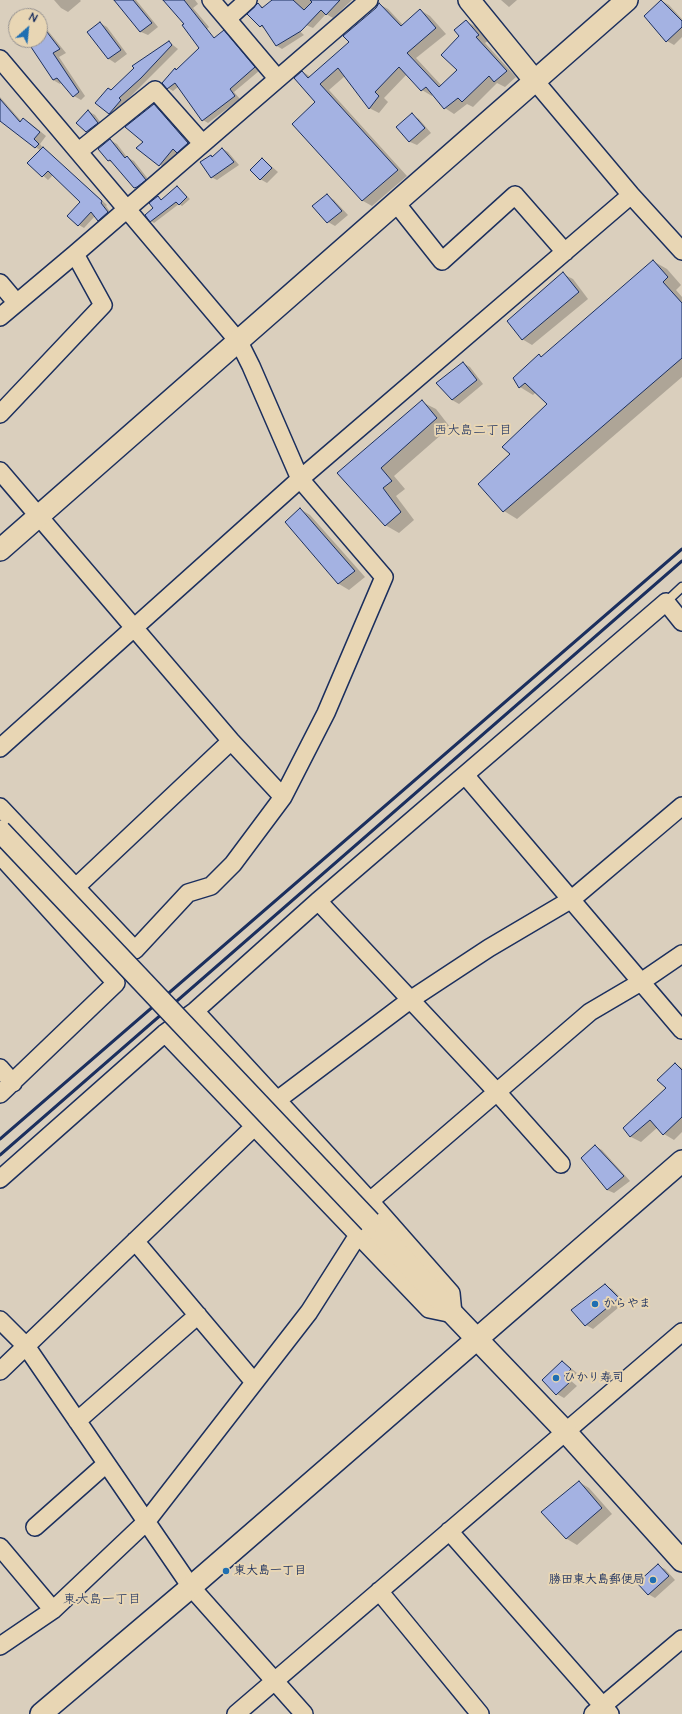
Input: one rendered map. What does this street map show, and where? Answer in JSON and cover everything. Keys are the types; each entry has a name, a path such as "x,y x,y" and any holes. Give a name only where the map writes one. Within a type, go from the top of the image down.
{"street":[{"path":"211,0 277,78"},
{"path":"227,19 248,0"},
{"path":"0,317 369,0"},
{"path":"469,0 631,195 682,251"},
{"path":"0,550 239,342 627,0"},
{"path":"0,59 239,342 251,366 300,479 384,577 326,713 283,797 233,864 211,886 188,893 136,950 75,888 0,807"},
{"path":"79,151 155,90 202,143"},
{"path":"396,203 442,261 515,195 565,252"},
{"path":"0,748 300,479 631,195"},
{"path":"0,414 103,305 75,254"},
{"path":"0,283 16,302"},
{"path":"0,471 231,741 283,797"},
{"path":"0,1179 165,1033 195,1011 318,901 666,602 682,622"},
{"path":"75,888 231,741"},
{"path":"465,775 682,1030"},
{"path":"276,1101 410,1000 489,948 572,899 682,806"},
{"path":"0,831 364,1229"},
{"path":"0,855 116,983 0,1094"},
{"path":"318,901 496,1091 561,1164"},
{"path":"370,1201 496,1091 590,1012 642,982 682,954"},
{"path":"195,1011 276,1101 370,1201 451,1293 453,1314"},
{"path":"165,1033 255,1126 453,1314 565,1431 682,1561"},
{"path":"0,1068 13,1083"},
{"path":"0,1370 255,1126"},
{"path":"41,1714 191,1587 682,1161"},
{"path":"0,1646 53,1610 146,1522 309,1312 364,1229"},
{"path":"135,1241 254,1382"},
{"path":"77,1421 198,1315"},
{"path":"0,1320 26,1346 191,1587 304,1714"},
{"path":"236,1714 682,1332"},
{"path":"35,1527 106,1464"},
{"path":"449,1531 602,1711 682,1639"},
{"path":"0,1547 53,1610"},
{"path":"379,1591 480,1714"}],"lane":[{"path":"666,602 682,588"}],"building":[{"path":"114,0 133,0 152,23 140,32"},
{"path":"163,0 184,0 214,38 224,30 255,67 230,89 235,96 202,121 175,83 167,89 162,83 175,68 176,70 199,48 182,25 184,24"},
{"path":"272,0 293,0 304,10 312,2 310,0 340,0 326,15 321,10 301,31 276,46 262,25 260,27 247,14 258,3 262,8"},
{"path":"661,0 682,21 682,27 666,42 644,16"},
{"path":"379,3 401,26 420,9 436,28 407,53 439,87 457,70 441,55 459,36 454,30 466,20 479,35 476,37 507,71 494,82 489,76 462,102 458,98 444,109 426,87 421,91 399,67 375,92 379,96 369,109 338,68 320,84 398,170 362,201 292,124 315,102 294,78 302,71 308,78 349,42 343,36 376,8"},
{"path":"100,22 121,50 108,59 87,32"},
{"path":"48,33 60,49 53,53 79,92 73,97 57,78 53,80 32,48 48,48"},
{"path":"169,41 172,45 141,78 119,98 121,100 109,114 95,103 108,88 111,90 134,68 132,66"},
{"path":"0,99 20,122 23,118 40,132 34,139 39,144 35,148 0,121"},
{"path":"154,104 188,143 177,153 173,149 159,166 136,148 143,142 125,127"},
{"path":"88,110 98,123 86,132 76,123"},
{"path":"412,113 425,128 409,142 396,127"},
{"path":"110,139 125,158 127,156 146,180 137,187 134,188 110,160 108,161 98,149"},
{"path":"43,147 102,201 101,203 108,212 98,221 91,212 78,226 67,216 80,202 48,171 42,177 27,163"},
{"path":"222,148 234,162 211,178 200,162 211,155 212,157"},
{"path":"262,158 272,168 260,180 250,170"},
{"path":"177,186 187,197 179,205 176,202 150,222 145,215 153,208 149,203 158,196 161,200"},
{"path":"327,194 342,211 327,223 312,206"},
{"path":"653,260 668,277 663,282 682,303 682,358 503,512 478,484 510,454 502,447 547,404 525,383 519,388 513,378 539,354 541,357"},
{"path":"563,272 579,292 522,340 507,321"},
{"path":"463,362 477,380 452,400 436,383"},
{"path":"422,400 437,418 381,468 392,481 383,488 401,512 385,526 337,473"},
{"path":"300,508 355,571 338,584 285,522"},
{"path":"675,1063 682,1070 682,1117 663,1135 650,1120 630,1137 623,1128 666,1088 657,1080"},
{"path":"595,1145 624,1176 607,1190 581,1158"},
{"name":"からやま","path":"605,1284 619,1298 585,1326 571,1310"},
{"name":"ひかり寿司","path":"562,1361 571,1369 564,1376 571,1381 556,1395 542,1380"},
{"path":"579,1481 602,1508 566,1539 541,1512"},
{"path":"658,1564 669,1576 648,1595 637,1583"}],"railway":[{"path":"0,1139 682,549"},
{"path":"0,1155 682,561"}],"place":[{"name":"からやま","path":"595,1304"},
{"name":"ひかり寿司","path":"556,1378"},
{"name":"東大島一丁目","path":"226,1571"},
{"name":"勝田東大島郵便局","path":"653,1580"}],"district":[{"name":"西大島二丁目","path":"473,431"},
{"name":"東大島一丁目","path":"102,1600"}]}
